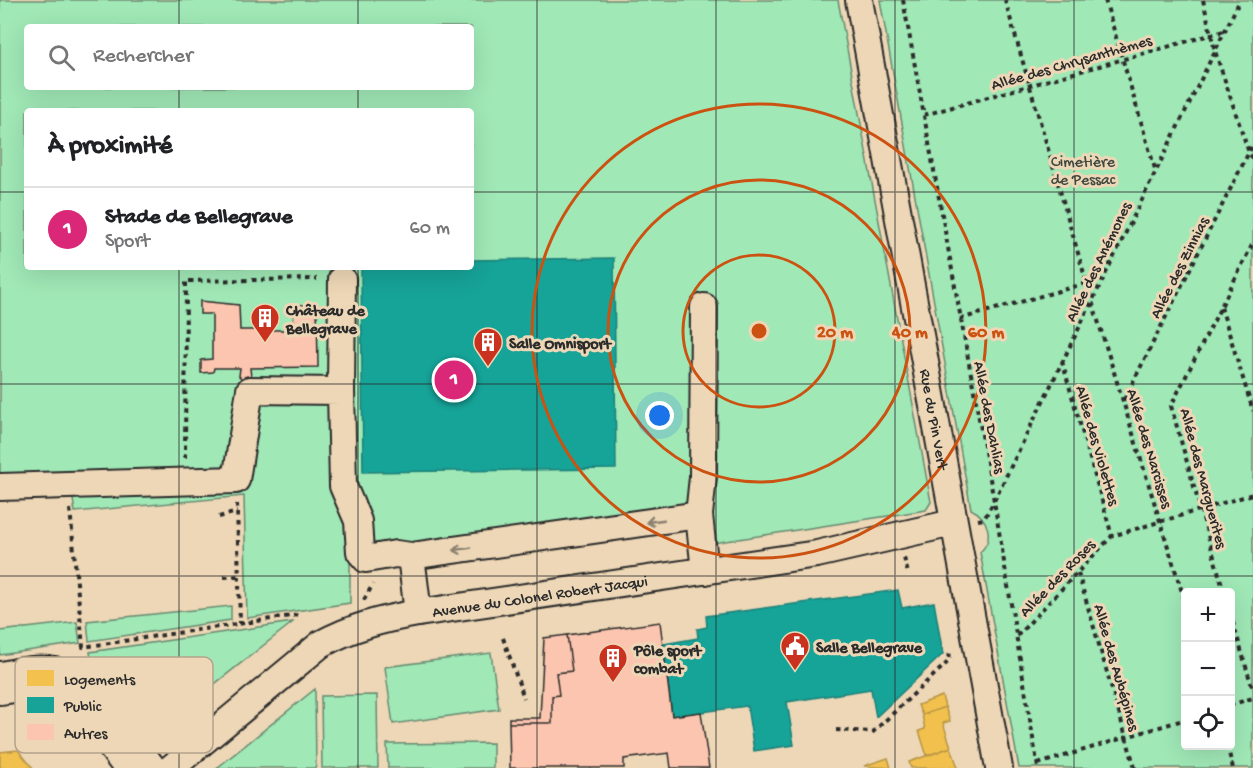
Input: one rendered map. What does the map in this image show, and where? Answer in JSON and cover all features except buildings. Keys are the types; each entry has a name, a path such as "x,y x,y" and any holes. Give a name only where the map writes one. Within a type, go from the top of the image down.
{"street":[{"name":"Rue du Pin Vert","path":"859,0 960,523 975,640 999,768"},
{"path":"342,279 343,486 358,521 360,552 366,558 396,554 411,556 699,515"},
{"path":"704,307 703,477 699,515 705,571"},
{"path":"0,487 236,480 250,390 341,391"},
{"name":"Avenue du Colonel Robert Jacqui","path":"213,733 321,644 354,628 418,613 817,554 960,523"},
{"path":"411,556 418,613"},
{"path":"0,675 15,673"},
{"path":"0,691 15,690"},
{"path":"116,753 127,768"},
{"path":"141,753 153,768"},
{"name":"Avenue du Colonel Robert Jacqui","path":"171,768 189,753"}],"path":[{"name":"Allée des Dahlias","path":"903,0 994,501 1038,766"},
{"name":"Allée des Narcisses","path":"1005,0 1091,298 1181,591"},
{"path":"1105,0 1155,170"},
{"path":"1203,0 1213,34 1215,51 1249,153 1253,158"},
{"name":"Allée des Anémones","path":"960,523 984,519 994,501 1091,298 1240,0"},
{"name":"Allée des Chrysanthèmes","path":"924,115 1224,30"},
{"name":"Allée des Zinnias","path":"1124,400 1253,144"},
{"name":"Allée des Marguerites","path":"1223,588 1171,406 1253,243"},
{"path":"185,482 186,281 342,279"},
{"path":"960,319 1087,283"},
{"path":"1221,306 1253,411"},
{"name":"Allée des Violettes","path":"1062,361 1112,536"},
{"path":"236,480 240,624"},
{"path":"67,485 83,647 298,615"},
{"name":"Allée des Roses","path":"1016,637 1112,536 1253,494"},
{"path":"219,517 237,512"},
{"name":"Allée des Aubépines","path":"1077,572 1135,768"},
{"path":"224,577 239,576"},
{"path":"1235,630 1253,690"},
{"path":"502,638 524,698"},
{"path":"836,730 873,732 949,661 950,644 975,640"},
{"path":"1235,703 1253,698"},
{"path":"1038,766 1181,720"},
{"path":"1228,750 1233,768"}],"green space":[{"path":"0,0 838,0 931,502 926,510 713,543 689,505 350,554 350,603 247,618 244,496 75,512 72,493 0,499"},
{"name":"Cimetière de Pessac","path":"880,0 1253,0 1253,768 1019,768 980,552 985,547 988,529 982,517 971,509"},
{"path":"231,606 231,620 89,641 87,621"},
{"path":"77,622 80,643 0,655 0,631"},
{"path":"293,622 213,685 213,657 91,657 90,652"},
{"path":"491,653 499,709 393,724 385,667"},
{"path":"315,689 316,768 217,768"},
{"path":"377,695 378,768 322,768 321,696"},
{"path":"493,743 493,768 388,768 387,744"}],"place":[{"name":"Château de Bellegrave","path":"265,344"},
{"name":"Salle Omnisport","path":"488,368"},
{"name":"Stade de Bellegrave","path":"454,380"},
{"name":"Salle Bellegrave","path":"795,672"},
{"name":"Pôle sport combat","path":"613,684"}]}
